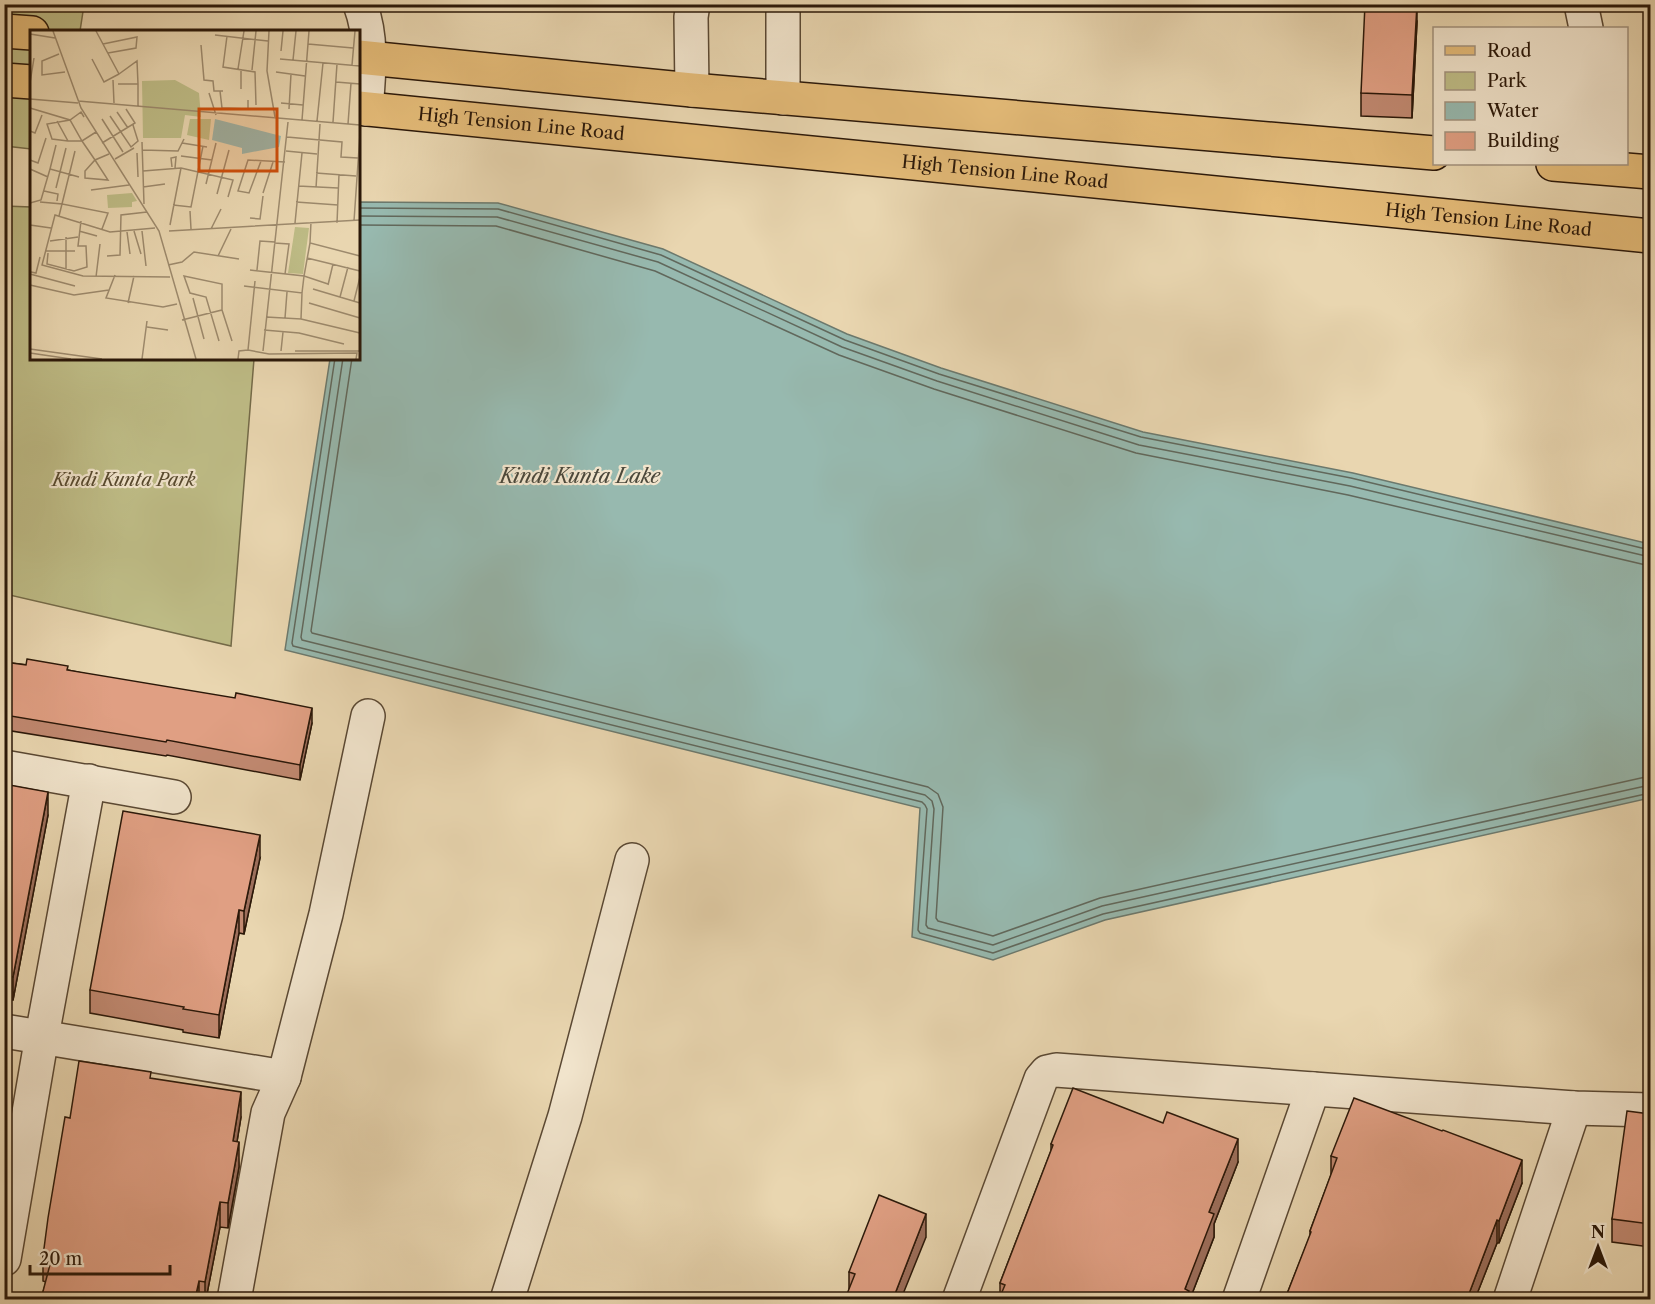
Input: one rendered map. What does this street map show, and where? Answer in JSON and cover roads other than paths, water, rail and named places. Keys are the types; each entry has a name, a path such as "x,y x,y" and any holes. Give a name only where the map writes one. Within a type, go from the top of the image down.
{"main road":[{"path":"4,31 30,33"},
{"path":"364,57 692,90 1433,153"},
{"path":"4,80 30,82"},
{"name":"High Tension Line Road","path":"362,108 1650,236"},
{"path":"1582,165 1612,166 1650,172"}],"street":[{"path":"360,4 364,16 362,108"},
{"path":"692,90 691,17 693,4"},
{"path":"783,4 783,98"},
{"path":"1581,4 1586,27"},
{"path":"234,1299 268,1113 284,1077 326,914 368,716"},
{"path":"4,767 174,797"},
{"path":"4,1259 89,781"},
{"path":"507,1299 565,1116 632,860"},
{"path":"4,1031 284,1077"},
{"path":"959,1299 1041,1079 1047,1072 1056,1070 1574,1108 1650,1110"},
{"path":"1239,1299 1313,1089"},
{"path":"1510,1299 1574,1108"}],"water":[{"name":"Kindi Kunta Lake","path":"360,202 498,203 663,249 847,334 941,368 1143,432 1353,473 1650,544 1650,798 1105,920 993,960 912,937 920,808 285,650 330,360 360,360"}],"park label":[{"name":"Kindi Kunta Park","path":"124,480"}]}
